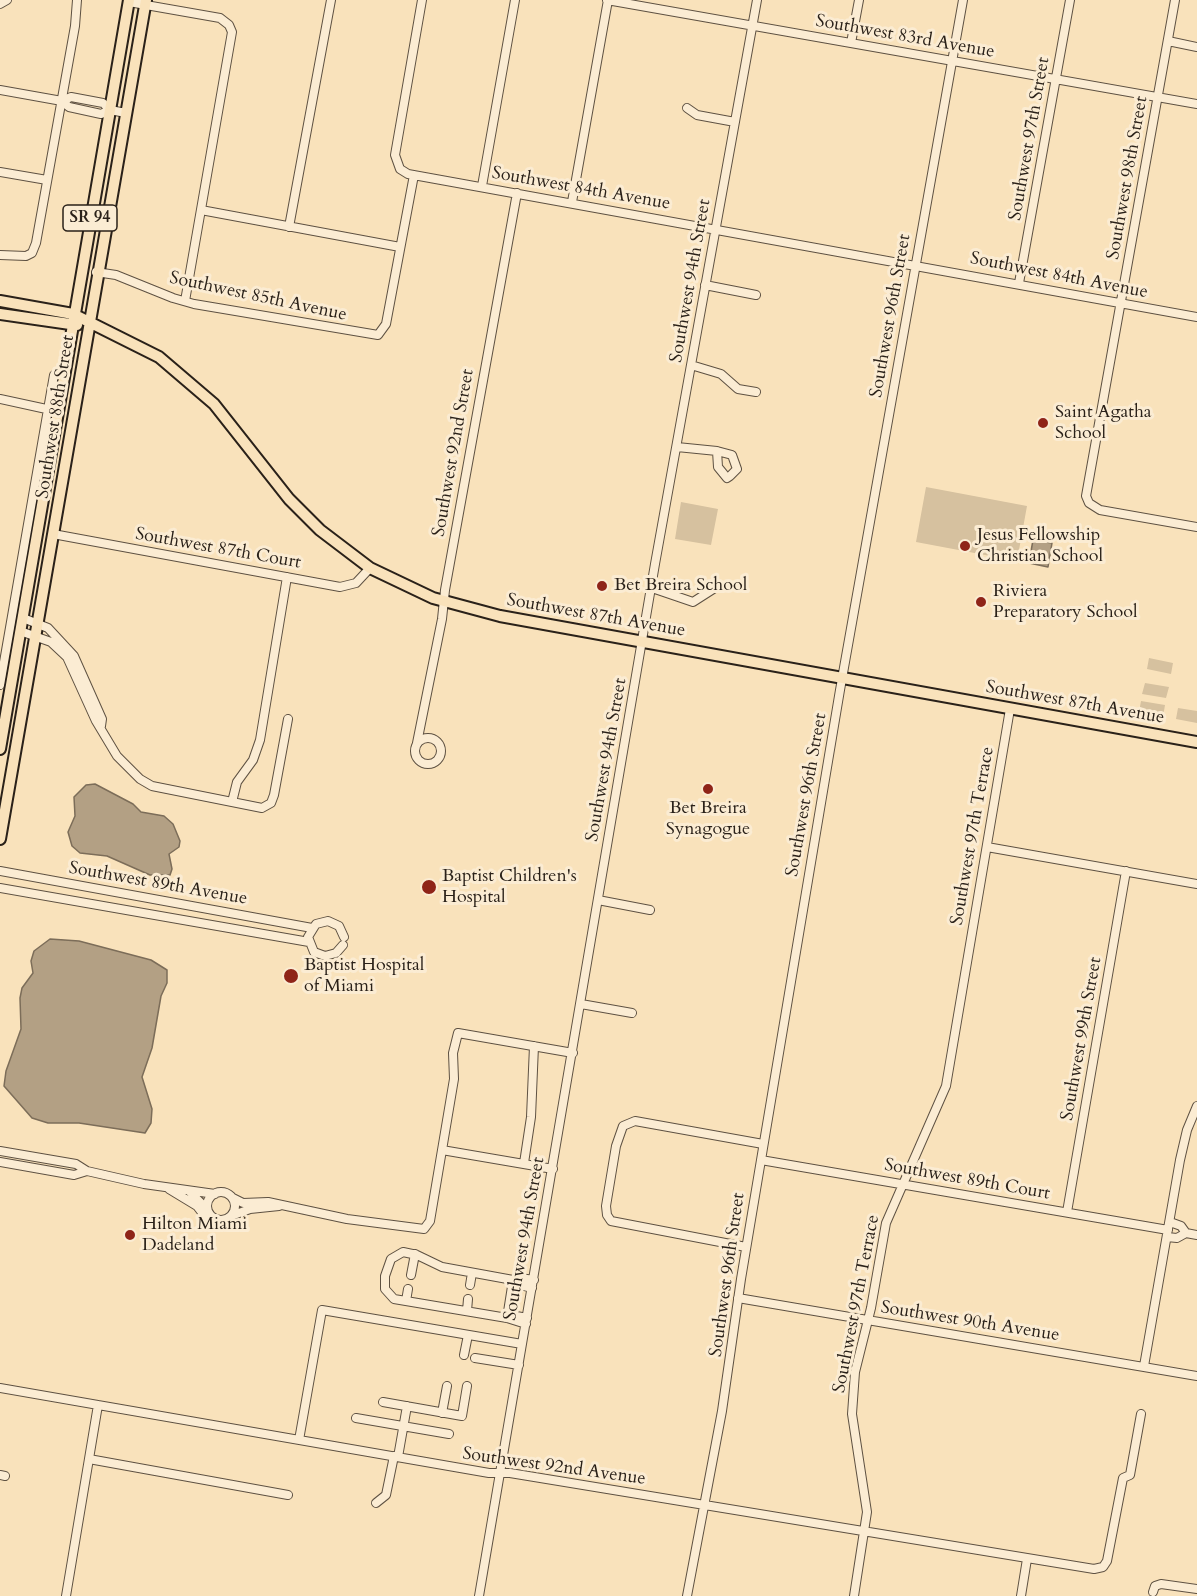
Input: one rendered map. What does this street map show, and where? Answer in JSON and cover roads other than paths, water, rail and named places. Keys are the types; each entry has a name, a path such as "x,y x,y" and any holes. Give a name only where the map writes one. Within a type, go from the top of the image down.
{"main road":[{"name":"Southwest 88th Street","path":"0,749 2,727 23,618 53,410 72,326 129,1"},
{"name":"Southwest 88th Street","path":"0,839 96,272 145,2"},
{"name":"Southwest 87th Avenue","path":"0,301 74,314 88,323 142,346 184,375 224,415 304,514 338,544 370,568 444,602 492,614 1197,742"},
{"path":"0,314 72,326 88,323"},
{"path":"2,727 19,730"}],"street":[{"path":"0,3 7,0"},
{"path":"0,255 20,258 29,255 36,243 78,12 77,0"},
{"path":"289,227 330,0"},
{"path":"201,210 400,247 414,175 400,169 395,155 423,0"},
{"path":"482,186 515,0"},
{"path":"572,202 608,0"},
{"name":"Southwest 83rd Avenue","path":"608,0 654,4 753,25 1197,104"},
{"name":"Southwest 94th Street","path":"479,1596 642,641 757,0"},
{"path":"851,43 859,0"},
{"name":"Southwest 96th Street","path":"687,1596 729,1367 746,1247 842,678 963,0"},
{"name":"Southwest 97th Street","path":"1019,283 1071,0"},
{"name":"Southwest 98th Street","path":"1175,0 1086,491 1089,503 1104,511 1197,527"},
{"path":"129,1 145,2 220,18 229,25 232,40 185,301"},
{"path":"1168,41 1197,46"},
{"path":"0,90 62,101 69,107 101,114 110,110 126,113"},
{"path":"687,108 697,116 735,122"},
{"path":"0,172 47,180"},
{"name":"Southwest 84th Avenue","path":"414,175 916,264 1197,317"},
{"name":"Southwest 92nd Street","path":"417,743 424,719 517,193"},
{"name":"Southwest 85th Avenue","path":"96,272 116,275 185,301 372,335 380,333 386,324 400,247"},
{"path":"705,285 756,295"},
{"path":"691,365 721,374 738,389 756,392"},
{"name":"Southwest 88th Street","path":"0,685 53,410 54,375"},
{"path":"0,399 53,410"},
{"path":"676,447 717,451"},
{"name":"Southwest 87th Court","path":"53,534 346,587 359,582 370,568"},
{"path":"232,802 237,782 253,760 260,740 287,577"},
{"path":"652,588 693,602 718,586"},
{"path":"23,618 38,622 55,634 78,662 102,719 101,726"},
{"path":"20,631 51,642 68,657 96,721 117,756 140,779 165,790 262,808 271,802 288,719"},
{"name":"Southwest 97th Terrace","path":"854,1596 865,1532 866,1492 855,1444 852,1405 858,1360 886,1223 946,1086 1010,709"},
{"name":"Southwest 92nd Street","path":"424,719 429,738"},
{"path":"429,738 437,742 441,749 439,757 433,763 425,764 417,760 414,751 417,743 429,738"},
{"path":"987,847 1197,884"},
{"name":"Southwest 89th Avenue","path":"0,871 312,928"},
{"name":"Southwest 99th Street","path":"1067,1212 1126,871"},
{"name":"Southwest 89th Avenue","path":"0,888 309,942"},
{"path":"598,900 650,910"},
{"path":"328,921 339,926 343,941 336,953 325,956 314,952 309,942 312,928 316,924 328,921"},
{"path":"581,1004 632,1013"},
{"path":"0,1151 76,1164 87,1171 168,1188 190,1192 226,1193 243,1203 268,1202 279,1206 415,1230 427,1227 430,1221 454,1078 453,1053 458,1033 573,1053"},
{"path":"524,1163 532,1112 534,1046"},
{"path":"1144,1366 1185,1139 1197,1106"},
{"path":"746,1247 611,1221 607,1215 615,1146 618,1134 626,1124 639,1122 764,1144"},
{"path":"442,1150 553,1168"},
{"name":"Southwest 89th Court","path":"761,1160 1168,1230"},
{"path":"0,1162 74,1175 87,1171"},
{"path":"168,1188 197,1206 207,1219"},
{"path":"190,1192 212,1217 218,1220 250,1209 279,1206"},
{"path":"207,1209 209,1198 215,1194"},
{"path":"231,1216 235,1208 233,1198"},
{"path":"1168,1230 1181,1226 1186,1233"},
{"path":"1168,1230 1177,1238 1186,1233 1197,1235"},
{"path":"526,1321 511,1315 507,1317 406,1301 388,1295 385,1276 389,1263 396,1254 415,1254 432,1264 513,1280 520,1278 533,1284"},
{"path":"411,1275 415,1254"},
{"path":"470,1286 472,1273"},
{"path":"507,1317 513,1280"},
{"path":"406,1301 408,1289"},
{"name":"Southwest 90th Avenue","path":"738,1298 1197,1376"},
{"path":"466,1311 468,1299"},
{"path":"299,1440 322,1310 522,1344"},
{"path":"464,1355 468,1335"},
{"path":"475,1358 519,1365"},
{"path":"442,1413 447,1386"},
{"path":"383,1402 462,1416 467,1386"},
{"name":"Southwest 92nd Avenue","path":"0,1388 396,1457 1088,1569 1103,1567 1110,1549 1123,1478 1130,1475 1141,1414"},
{"path":"66,1596 98,1405"},
{"path":"376,1503 386,1495 407,1406"},
{"path":"356,1418 449,1434"},
{"path":"89,1459 288,1495"},
{"path":"1021,1596 1027,1559"},
{"path":"1153,1592 1155,1586 1161,1584 1197,1589"}],"place":[{"name":"Saint Agatha School","path":"1043,423"},
{"name":"Jesus Fellowship Christian School","path":"965,546"},
{"name":"Bet Breira School","path":"602,586"},
{"name":"Riviera Preparatory School","path":"981,602"},
{"name":"Bet Breira Synagogue","path":"708,789"},
{"name":"Baptist Children's Hospital","path":"429,887"},
{"name":"Baptist Hospital of Miami","path":"291,976"},
{"name":"Hilton Miami Dadeland","path":"130,1235"}]}
